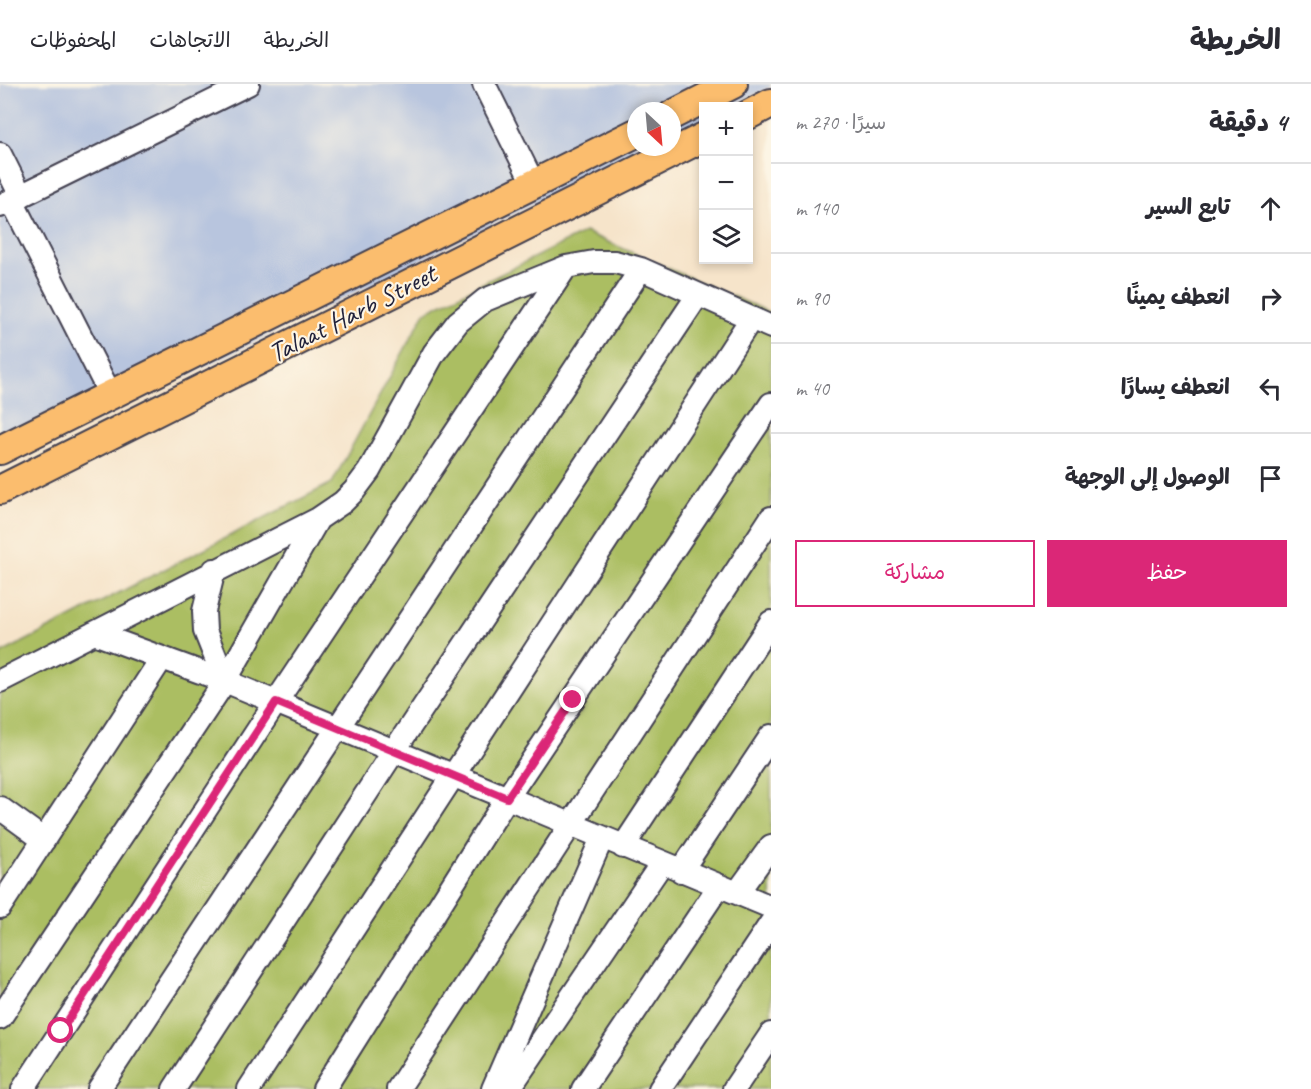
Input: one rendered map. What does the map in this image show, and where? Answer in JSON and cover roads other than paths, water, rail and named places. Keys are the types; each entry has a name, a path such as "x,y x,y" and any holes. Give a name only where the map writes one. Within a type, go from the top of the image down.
{"main road":[{"path":"681,110 733,84"},
{"path":"753,112 771,103"},
{"name":"Talaat Harb Street","path":"0,450 627,138"},
{"name":"Talaat Harb Street","path":"0,490 699,140"}],"lane":[{"path":"11,201 248,84"},
{"path":"484,84 534,184"},
{"path":"0,154 11,201 110,394"},
{"path":"0,681 318,519 343,502 369,471 434,353 458,322 485,300 566,267 594,262 615,262 640,269 761,323 452,776 249,1089"},
{"path":"23,1089 276,702 566,267"},
{"path":"99,1089 640,269"},
{"path":"174,1089 394,751 698,295"},
{"path":"324,1089 507,798 771,404"},
{"path":"398,1089 771,518"},
{"path":"0,1018 225,681 318,519"},
{"path":"214,570 204,611 205,631 225,681"},
{"path":"623,847 771,622"},
{"path":"94,633 225,681 771,908"},
{"path":"0,907 162,658"},
{"path":"509,1089 771,736"},
{"path":"0,808 44,840"},
{"path":"493,1089 602,838"},
{"path":"582,1089 728,890 771,846"},
{"path":"660,1089 771,923"},
{"path":"475,1089 524,1017"},
{"path":"734,1089 771,1034"}]}
